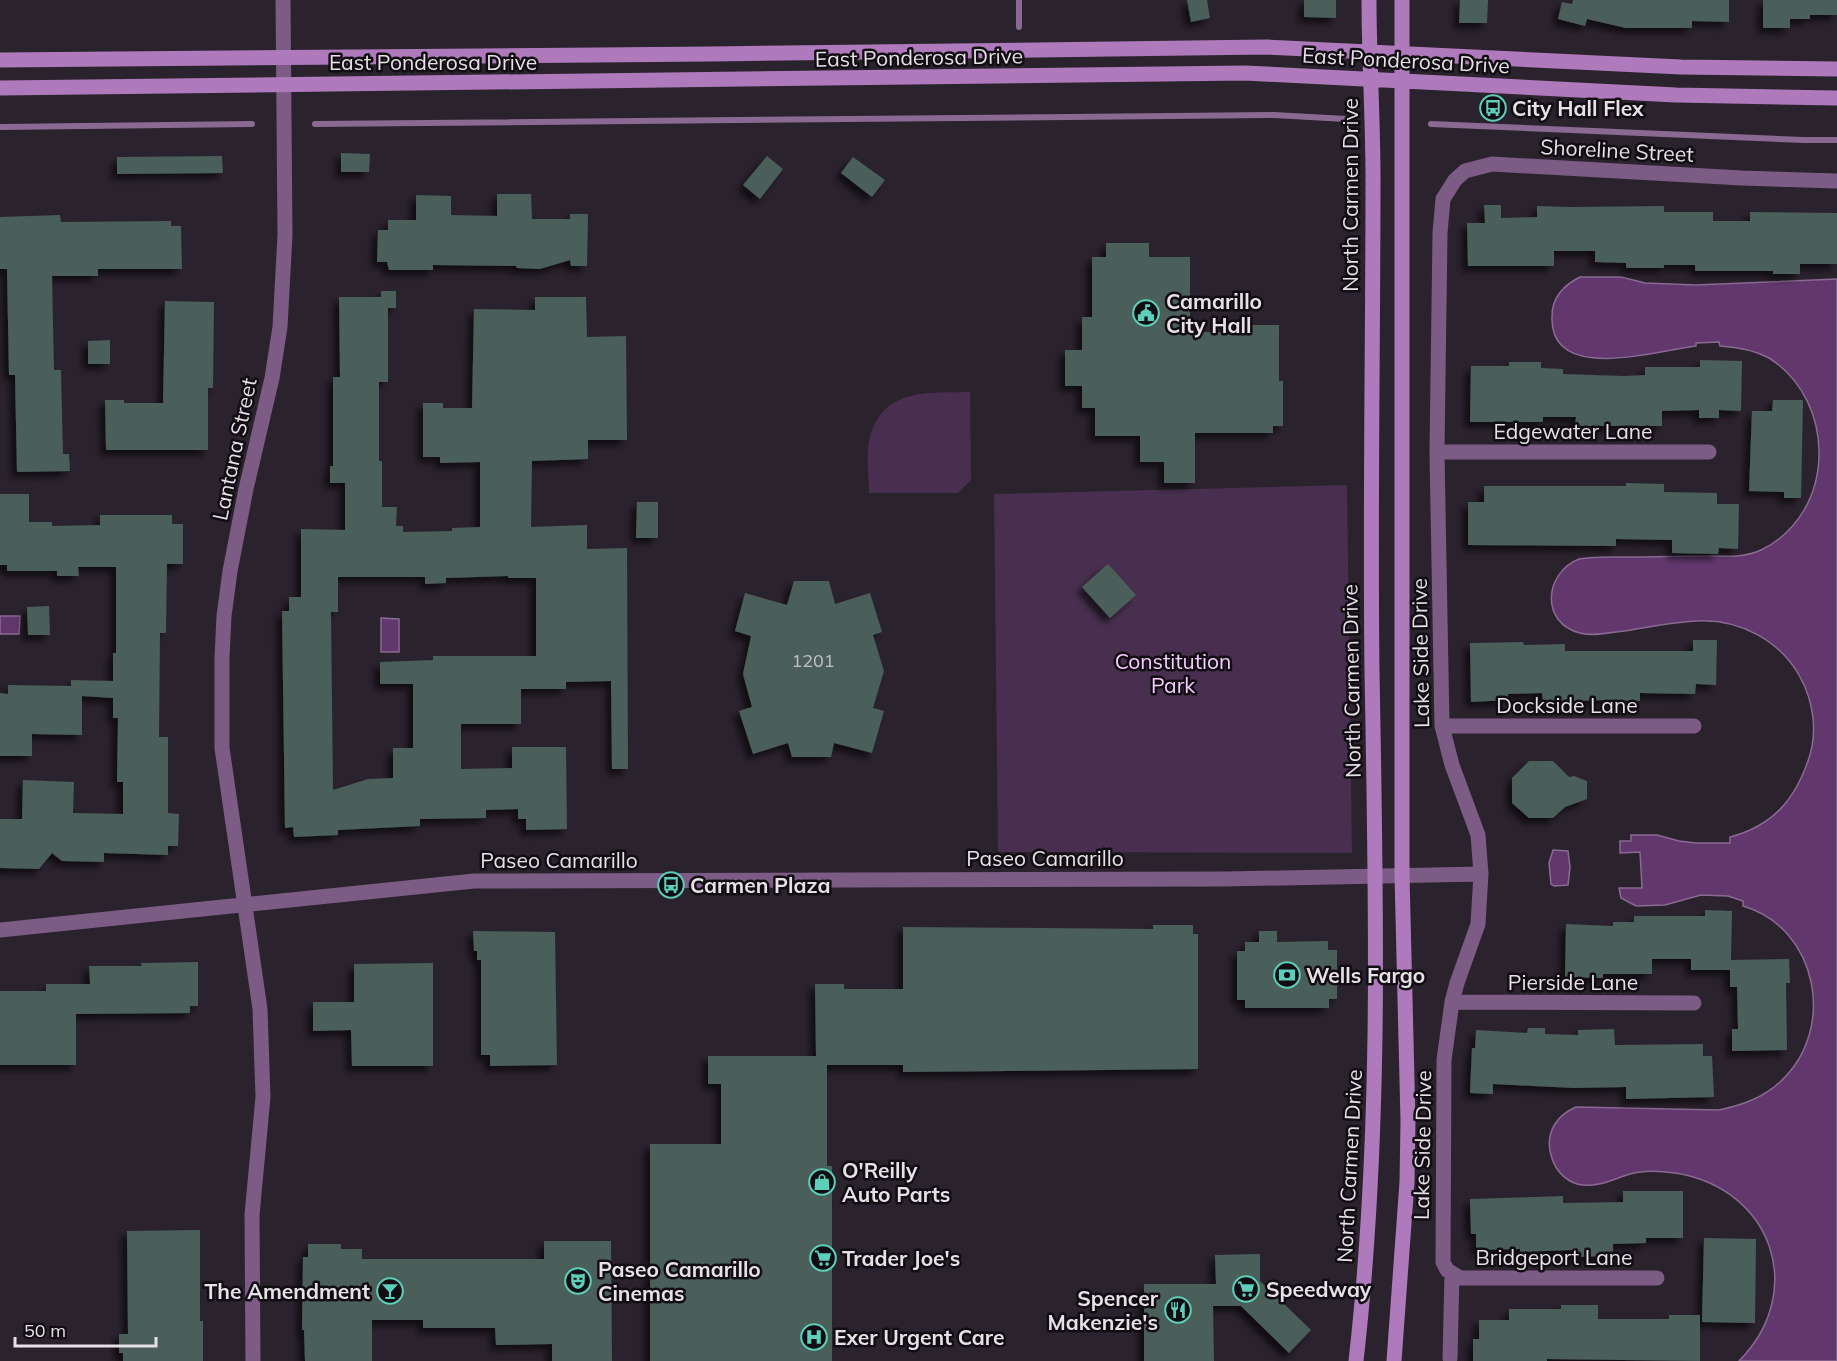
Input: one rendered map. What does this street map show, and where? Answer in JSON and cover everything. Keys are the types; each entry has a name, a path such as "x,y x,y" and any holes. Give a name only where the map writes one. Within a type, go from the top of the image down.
{"main road":[{"name":"North Carmen Drive","path":"1356,1361 1364,1293 1374,1113 1375,876 1370,522 1373,185 1369,0"},
{"path":"1394,1361 1407,1172 1408,1109 1402,875 1402,0"},
{"name":"East Ponderosa Drive","path":"0,60 700,55 1268,47 1681,67 1837,69"},
{"name":"East Ponderosa Drive","path":"0,87 512,83 1223,73 1676,95 1837,98"}],"street":[{"name":"Lantana Street","path":"253,1361 252,1215 263,1098 260,1009 222,748 222,658 224,616 230,572 246,489 272,378 280,327 285,235 283,0"},
{"name":"Shoreline Street","path":"1440,233 1443,198 1455,180 1465,171 1492,164 1742,178 1837,180"},
{"name":"Lake Side Drive","path":"1440,233 1437,452 1442,726 1452,765 1478,835 1481,874 1478,924 1452,1002 1444,1060 1442,1248 1443,1262 1452,1274"},
{"name":"Edgewater Lane","path":"1437,452 1709,452"},
{"name":"Dockside Lane","path":"1442,726 1694,726"},
{"name":"Paseo Camarillo","path":"0,930 474,881 1226,879 1481,874"},
{"name":"Pierside Lane","path":"1452,1002 1694,1003"},
{"name":"Bridgeport Lane","path":"1452,1274 1461,1278 1657,1278"},
{"path":"1450,1358 1452,1274"}],"green space":[{"path":"938,392 970,392 971,480 958,493 869,493 869,442 875,424 884,411 895,402 908,397"},
{"name":"Constitution Park","path":"1347,485 1352,853 998,852 994,494"}],"shaded area":[{"path":"1580,277 1621,277 1645,283 1696,285 1837,279 1837,1361 1739,1361 1760,1333 1772,1304 1775,1275 1769,1246 1756,1221 1736,1199 1708,1183 1675,1173 1647,1171 1598,1184 1577,1184 1562,1174 1552,1159 1551,1132 1564,1114 1576,1107 1719,1110 1760,1096 1781,1081 1799,1059 1809,1035 1813,1009 1811,982 1803,957 1788,935 1768,918 1743,906 1743,901 1728,896 1701,895 1665,905 1636,906 1621,898 1619,888 1642,888 1640,852 1620,853 1620,841 1631,841 1631,835 1657,835 1696,843 1730,843 1730,837 1769,819 1788,800 1808,761 1814,729 1809,697 1792,664 1770,642 1757,634 1713,621 1670,624 1591,635 1580,633 1567,628 1558,619 1551,598 1553,586 1559,575 1567,566 1579,559 1735,556 1761,550 1786,533 1804,510 1815,484 1819,456 1816,428 1807,401 1791,377 1769,358 1751,351 1720,346 1719,342 1696,343 1696,346 1609,358 1586,357 1568,350 1556,337 1553,309 1560,292"},
{"path":"0,616 20,616 19,634 0,634"},
{"path":"381,618 399,619 399,652 381,652"},
{"path":"1553,850 1568,851 1570,867 1568,885 1554,886 1551,884 1549,863"}],"building":[{"path":"1187,0 1207,0 1210,18 1191,22"},
{"path":"1304,0 1336,0 1336,18 1304,17"},
{"path":"1460,0 1488,0 1487,23 1459,23"},
{"path":"1573,0 1729,0 1729,22 1692,21 1692,28 1626,28 1587,19 1585,26 1558,19 1562,2 1572,4"},
{"path":"1763,0 1837,0 1837,15 1810,15 1810,19 1790,19 1790,28 1763,28"},
{"path":"341,153 370,154 369,172 341,172"},
{"path":"222,156 223,173 117,174 117,157"},
{"path":"767,156 783,169 760,199 743,185"},
{"path":"853,157 885,180 872,197 841,173"},
{"path":"497,194 531,194 532,219 570,219 570,214 588,214 587,266 571,266 570,260 540,269 517,268 516,266 433,265 433,270 389,270 387,262 377,262 378,230 388,230 388,220 416,220 416,195 451,196 451,215 497,216"},
{"path":"1484,205 1501,205 1501,218 1537,217 1537,206 1664,206 1664,212 1713,212 1713,221 1750,221 1750,212 1837,213 1837,264 1800,264 1800,274 1773,274 1773,271 1695,271 1695,265 1626,268 1626,263 1595,262 1595,251 1554,251 1554,266 1468,266 1467,223 1485,223"},
{"path":"60,215 61,222 171,221 171,226 181,226 182,269 98,269 98,276 52,276 54,370 61,370 63,454 69,454 70,471 17,472 15,375 9,375 7,269 0,269 0,217"},
{"path":"1106,243 1149,243 1149,257 1190,257 1190,332 1250,332 1250,325 1279,325 1279,381 1283,381 1283,426 1273,426 1273,433 1195,433 1195,483 1164,483 1164,462 1140,462 1140,436 1095,436 1095,408 1082,408 1082,386 1065,386 1065,350 1082,350 1082,317 1092,317 1092,257 1106,257"},
{"path":"381,291 396,291 396,308 388,308 388,382 379,382 379,461 382,461 382,507 397,507 396,526 403,526 403,532 452,531 452,528 480,527 480,462 440,463 440,457 423,457 423,403 443,403 443,408 472,408 474,309 535,310 535,297 586,297 587,337 626,336 627,440 588,440 588,459 532,461 531,527 587,525 587,549 627,548 628,769 612,769 611,681 566,682 566,689 521,689 521,724 461,724 461,769 512,768 512,747 566,747 567,829 526,830 526,819 518,819 518,809 486,810 486,818 420,819 420,826 338,830 338,835 294,837 293,827 285,828 282,611 289,611 289,597 301,597 301,529 345,530 345,483 330,483 330,466 333,466 333,377 340,377 339,297 381,297","holes":["508,576 508,578 536,578 536,656 433,656 433,660 380,662 380,684 413,684 413,748 393,748 393,778 368,779 333,790 331,612 338,612 338,577 425,577 425,584 446,583 446,578"]},
{"path":"165,301 214,302 213,388 208,388 208,450 106,450 105,400 124,400 124,403 163,403"},
{"path":"110,340 110,364 88,364 88,341"},
{"path":"1700,360 1742,361 1741,411 1719,410 1719,418 1699,418 1699,410 1662,411 1662,426 1575,426 1576,417 1543,417 1543,422 1470,422 1471,366 1509,366 1509,362 1541,362 1541,368 1563,369 1563,374 1624,376 1645,375 1645,367 1700,367"},
{"path":"1773,400 1803,400 1801,498 1784,498 1784,492 1749,491 1752,411 1772,411"},
{"path":"1626,483 1664,484 1664,492 1717,493 1717,504 1739,504 1738,549 1719,548 1718,554 1672,553 1672,540 1616,539 1616,546 1468,545 1468,502 1484,502 1484,486 1626,486"},
{"path":"0,494 29,494 29,522 52,522 52,526 100,525 100,515 172,515 172,524 183,524 183,564 167,564 166,633 160,633 159,737 168,737 168,813 179,814 178,846 168,846 168,855 104,853 104,862 62,861 52,853 39,869 0,868 0,819 22,819 23,780 74,782 73,813 123,814 123,782 117,782 118,718 113,718 113,698 82,696 82,735 32,734 32,756 0,756 0,693 8,694 8,685 71,686 71,680 113,681 113,653 116,653 116,567 78,567 79,576 57,576 57,571 7,571 7,565 0,565"},
{"path":"637,502 658,502 658,538 636,538"},
{"path":"1108,564 1136,595 1110,618 1082,587"},
{"path":"794,581 829,581 835,604 870,593 882,632 873,635 884,671 873,708 884,711 872,753 834,743 831,757 792,757 788,743 753,754 739,711 752,707 743,674 751,636 735,631 745,593 787,605"},
{"path":"49,606 50,635 28,635 27,607"},
{"path":"1693,640 1717,640 1716,685 1696,684 1695,694 1640,693 1640,701 1543,702 1542,693 1508,694 1508,700 1471,702 1470,643 1565,644 1565,651 1693,651"},
{"path":"1529,761 1553,761 1569,777 1574,776 1587,781 1587,799 1565,807 1553,818 1529,818 1512,803 1512,778"},
{"path":"1705,910 1732,911 1731,960 1789,959 1790,983 1786,983 1787,1050 1732,1051 1732,1029 1738,1029 1737,987 1730,987 1730,970 1691,970 1691,959 1652,959 1652,974 1603,974 1603,978 1565,977 1566,924 1613,926 1613,922 1634,922 1634,916 1705,916"},
{"path":"1153,925 1193,925 1193,934 1198,934 1198,1069 903,1072 903,1065 827,1065 827,1166 832,1166 832,1361 650,1361 650,1144 721,1144 721,1084 708,1084 708,1056 816,1056 815,984 844,984 844,989 903,989 903,927 1153,929"},
{"path":"473,931 555,932 557,1065 490,1066 490,1055 481,1055 481,960 477,960 477,951 474,951"},
{"name":"Wells Fargo","path":"1259,931 1277,931 1277,942 1328,941 1328,950 1337,950 1337,999 1329,999 1329,1008 1245,1008 1245,1000 1237,1000 1237,951 1245,951 1245,942 1259,942"},
{"path":"198,962 198,1006 190,1006 190,1013 76,1014 76,1065 0,1065 0,991 46,991 46,984 90,984 89,966 142,966 141,963"},
{"path":"433,963 433,1066 352,1066 351,1030 313,1031 313,1002 354,1002 354,964"},
{"path":"1528,1028 1545,1028 1545,1034 1578,1035 1578,1030 1614,1029 1615,1045 1703,1044 1703,1056 1712,1056 1714,1097 1626,1099 1626,1087 1574,1088 1493,1084 1493,1094 1470,1093 1472,1048 1475,1048 1476,1030 1527,1033"},
{"path":"1623,1191 1683,1191 1683,1238 1646,1238 1646,1243 1613,1244 1613,1256 1573,1257 1572,1250 1520,1252 1520,1249 1476,1250 1476,1234 1471,1234 1470,1199 1563,1196 1563,1203 1623,1202"},
{"path":"200,1230 200,1321 203,1321 203,1361 123,1361 123,1353 119,1353 119,1334 128,1334 127,1231"},
{"path":"1704,1238 1756,1239 1755,1323 1702,1322"},
{"path":"544,1241 611,1241 612,1361 552,1361 552,1344 496,1345 495,1328 423,1328 423,1320 372,1320 372,1361 305,1361 304,1330 302,1330 303,1257 308,1257 308,1244 341,1244 341,1249 362,1249 362,1259 544,1259"},
{"path":"1260,1254 1260,1281 1311,1330 1289,1353 1241,1306 1213,1306 1214,1361 1144,1361 1144,1284 1216,1284 1215,1255"},
{"path":"1561,1305 1598,1305 1598,1319 1669,1319 1669,1315 1700,1315 1700,1361 1547,1359 1547,1361 1473,1361 1473,1339 1479,1339 1479,1320 1509,1320 1509,1309 1561,1309"}],"waterway":[{"path":"1019,0 1019,27"},
{"path":"315,124 1274,115 1346,119"},
{"path":"0,127 252,124"},
{"path":"1431,124 1837,140"}],"place":[{"name":"City Hall Flex","path":"1493,108"},
{"name":"Camarillo City Hall","path":"1146,313"},
{"name":"Carmen Plaza","path":"671,885"},
{"name":"Wells Fargo","path":"1287,975"},
{"name":"O'Reilly Auto Parts","path":"822,1182"},
{"name":"Trader Joe's","path":"823,1258"},
{"name":"Paseo Camarillo Cinemas","path":"578,1281"},
{"name":"Speedway","path":"1246,1289"},
{"name":"The Amendment","path":"390,1291"},
{"name":"Spencer Makenzie's","path":"1178,1310"},
{"name":"Exer Urgent Care","path":"814,1337"}]}
